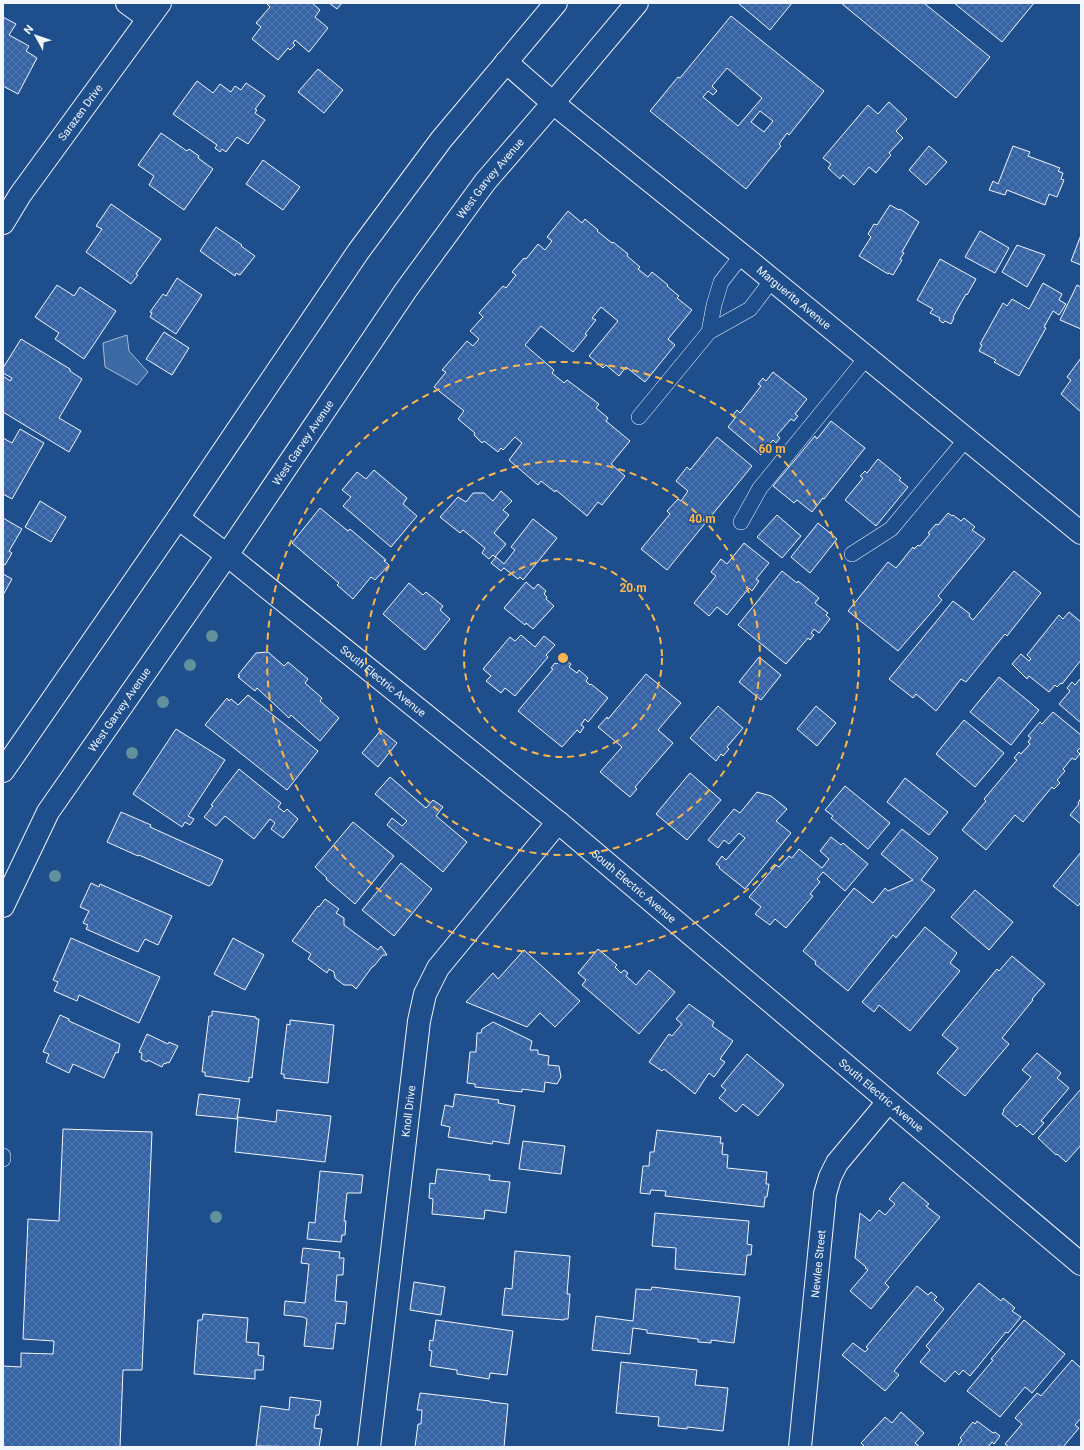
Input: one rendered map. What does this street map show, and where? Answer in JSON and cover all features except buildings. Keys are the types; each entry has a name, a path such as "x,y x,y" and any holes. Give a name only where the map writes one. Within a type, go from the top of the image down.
{"street":[{"path":"127,3 154,10"},
{"path":"3,771 178,518 358,252 441,140 556,3"},
{"name":"West Garvey Avenue","path":"3,906 48,812 227,555 406,290 485,182 637,3"},
{"name":"Sarazen Drive","path":"3,223 20,195 154,10"},
{"name":"Marguerita Avenue","path":"506,62 553,103 867,356 1081,533"},
{"name":"South Electric Avenue","path":"178,518 227,555 558,822 1081,1264"},
{"name":"Knoll Drive","path":"369,1447 419,1020 425,994 438,968 558,822"},
{"name":"Newlee Street","path":"800,1447 826,1194 830,1177 837,1163 888,1102"}],"lane":[{"path":"709,332 714,304 721,282 742,255"},
{"path":"639,417 709,332 750,308 772,280"},
{"path":"741,522 760,488 867,356"},
{"path":"852,554 891,529 967,438"}],"water":[{"path":"127,335 129,351 148,372 137,385 105,367 103,343"}]}
